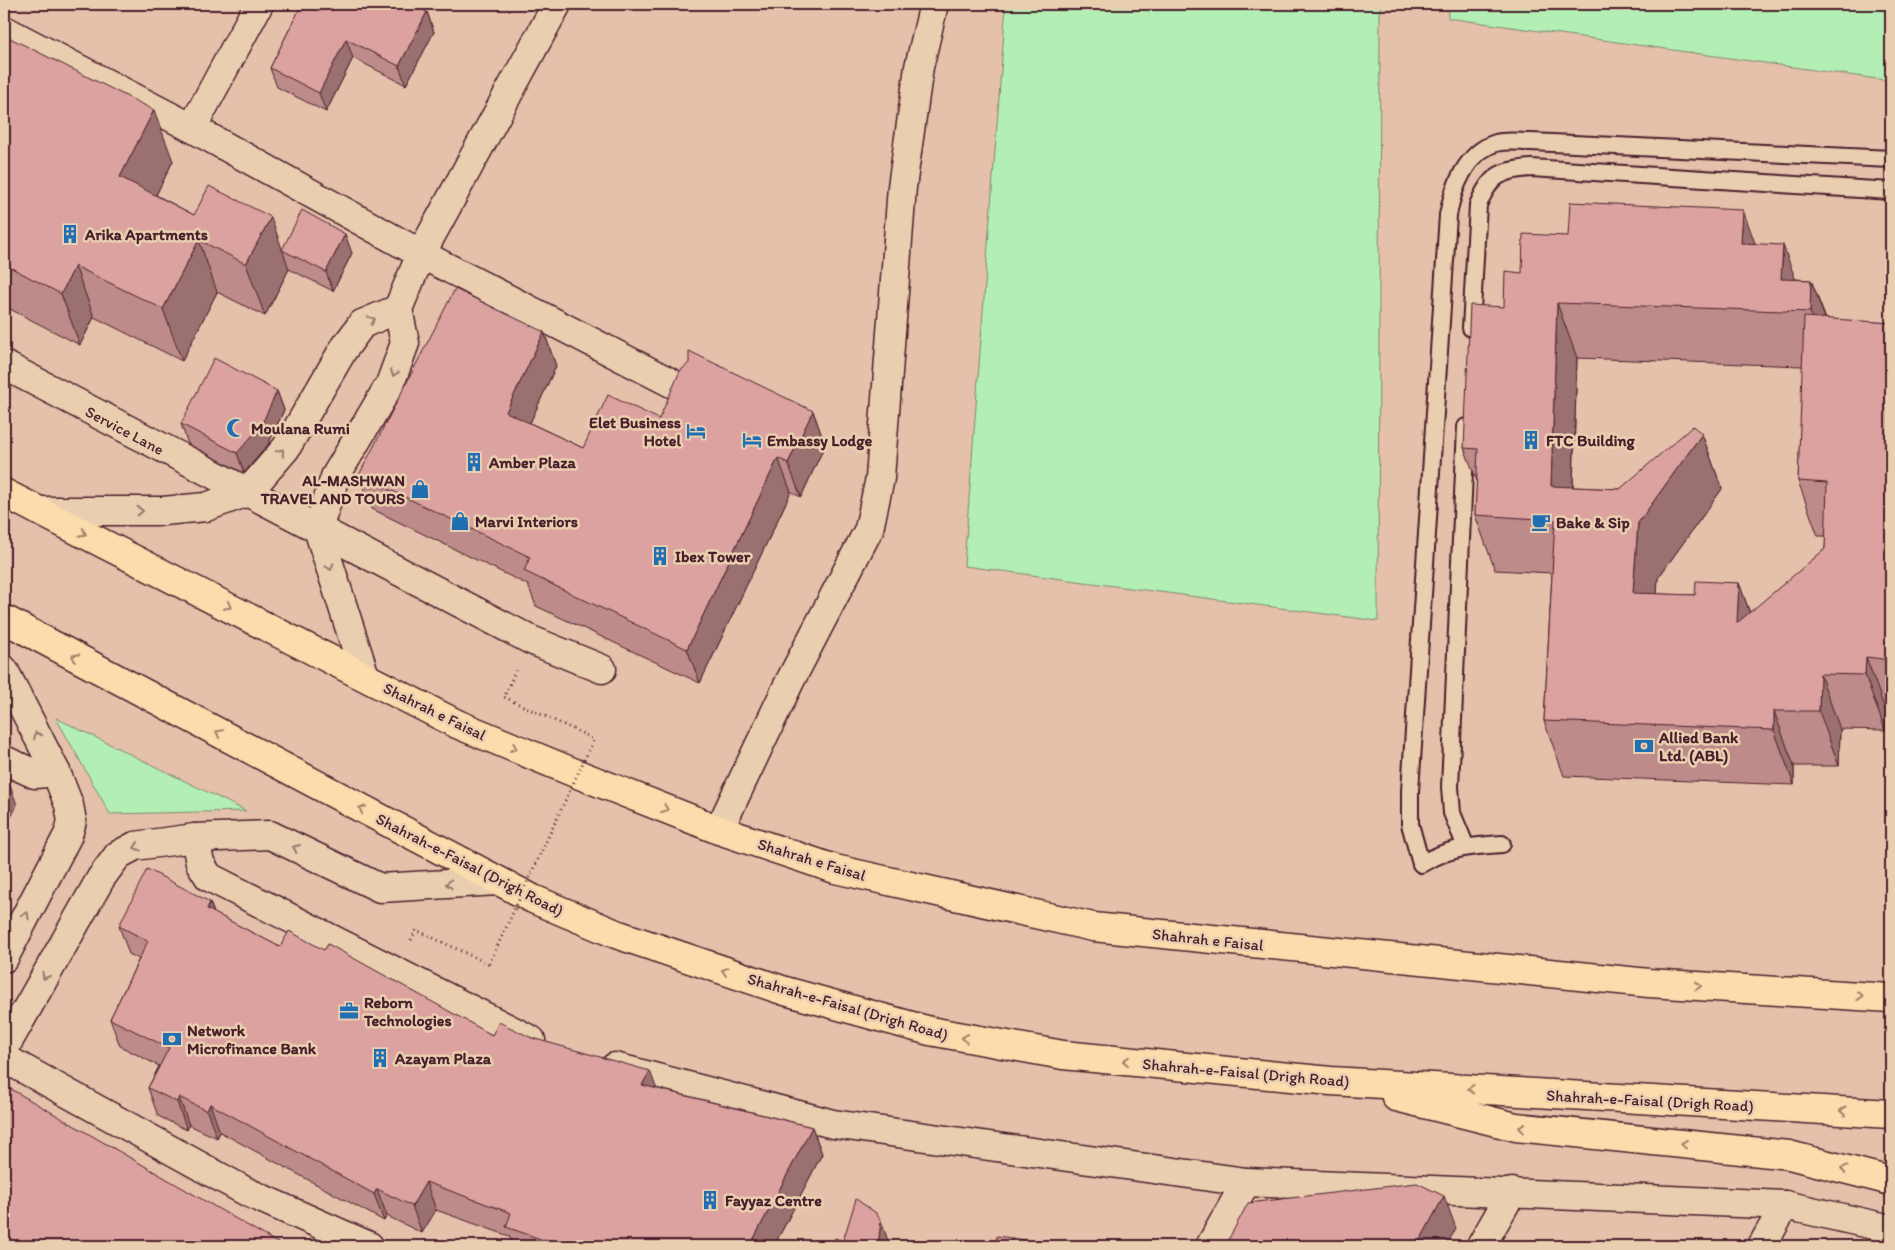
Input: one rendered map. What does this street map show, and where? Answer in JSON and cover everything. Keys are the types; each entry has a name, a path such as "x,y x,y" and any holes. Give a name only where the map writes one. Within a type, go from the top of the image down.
{"highway":[{"path":"4,493 39,511"},
{"name":"Shahrah e Faisal","path":"39,511 458,724 719,830 834,869 1093,927 1650,983 1891,998"},
{"name":"Shahrah-e-Faisal (Drigh Road)","path":"4,619 498,881 616,934 785,991 930,1032 1064,1055 1331,1081 1891,1114"},
{"path":"1331,1081 1516,1128 1789,1155 1891,1181"}],"street":[{"path":"192,128 258,4"},
{"path":"365,676 318,529 335,476 390,384 405,343 398,309 421,254 557,4"},
{"path":"719,830 790,680 869,529 880,478 902,187 918,67 934,4"},
{"path":"4,30 192,128 421,254 687,391"},
{"path":"39,511 163,510 206,507 248,492 286,448 343,350 362,324 398,309"},
{"name":"Service Lane","path":"4,365 531,640 602,669"},
{"path":"4,670 56,772 69,805 72,821 68,835 4,958"},
{"path":"4,760 35,774 56,772"},
{"path":"4,1049 101,878 118,855 135,846 195,838 270,835 380,888 498,881"},
{"path":"195,838 200,862 209,877 514,1032 557,1049"},
{"path":"4,1058 247,1192 369,1246"},
{"path":"591,1060 833,1124 1246,1182 1786,1205 1891,1229"},
{"path":"1210,1246 1246,1182"},
{"path":"1481,1246 1512,1192"},
{"path":"1762,1246 1786,1205"}],"lane":[{"path":"1512,169 1514,142"},
{"path":"1502,844 1466,847 1440,853 1421,864 1410,824 1411,771 1447,225 1452,198 1461,176 1475,156 1495,144 1514,142 1891,159"},
{"path":"1470,340 1478,205 1486,187 1499,174 1512,169 1531,168 1891,191"},
{"path":"1452,198 1478,205"},
{"path":"1466,847 1452,813 1450,787 1467,409"}],"path":[{"path":"416,930 489,964 594,739 504,697"}],"green space":[{"path":"1006,4 1380,4 1378,621 964,566"},
{"path":"1448,4 1891,4 1891,81 1448,18"},
{"path":"56,718 246,811 110,814"}],"building":[{"path":"302,4 410,4 427,12 399,66 346,39 319,93 270,68"},
{"path":"4,35 154,110 120,177 194,215 209,186 271,217 246,264 199,240 163,309 75,266 61,294 4,264"},
{"path":"1570,202 1743,210 1741,243 1783,245 1781,279 1811,280 1810,312 1557,303 1551,486 1620,489 1693,426 1702,434 1638,523 1633,593 1695,595 1696,581 1739,583 1737,623 1825,549 1827,483 1798,481 1804,317 1891,323 1891,660 1866,657 1865,675 1820,674 1819,711 1774,711 1774,730 1544,721 1555,520 1475,515 1478,449 1464,448 1470,305 1504,307 1505,271 1522,273 1523,234 1568,236"},
{"path":"302,210 345,234 326,272 282,250"},
{"path":"455,289 544,332 506,412 583,448 608,395 659,419 680,371 689,363 689,351 813,411 788,463 778,458 687,649 524,571 530,557 359,475"},
{"path":"214,358 277,391 261,426 237,453 181,424"},
{"path":"147,869 210,902 207,909 280,947 289,931 324,950 328,944 492,1035 499,1022 532,1038 650,1071 642,1085 812,1127 750,1246 561,1246 506,1227 511,1213 426,1182 412,1206 377,1189 374,1194 210,1104 207,1111 179,1097 177,1102 148,1088 169,1048 110,1019 148,941 119,926"},
{"path":"4,1085 283,1246 4,1246"},
{"path":"1417,1183 1444,1196 1417,1246 1225,1246 1248,1203"},
{"path":"856,1199 876,1213 881,1221 878,1246 833,1246 835,1238 843,1241"},
{"path":"997,1236 1053,1244 1053,1246 996,1246"}],"place":[{"name":"Arika Apartments","path":"70,234"},
{"name":"Moulana Rumi","path":"236,428"},
{"name":"Elet Business Hotel","path":"696,431"},
{"name":"Embassy Lodge","path":"752,440"},
{"name":"FTC Building","path":"1531,440"},
{"name":"Amber Plaza","path":"474,462"},
{"name":"AL-MASHWAN TRAVEL AND TOURS","path":"420,489"},
{"name":"Marvi Interiors","path":"460,521"},
{"name":"Bake & Sip","path":"1541,522"},
{"name":"Ibex Tower","path":"660,556"},
{"name":"Allied Bank Ltd. (ABL)","path":"1644,746"},
{"name":"Reborn Technologies","path":"349,1011"},
{"name":"Network Microfinance Bank","path":"172,1039"},
{"name":"Azayam Plaza","path":"380,1058"},
{"name":"Fayyaz Centre","path":"710,1200"}]}
